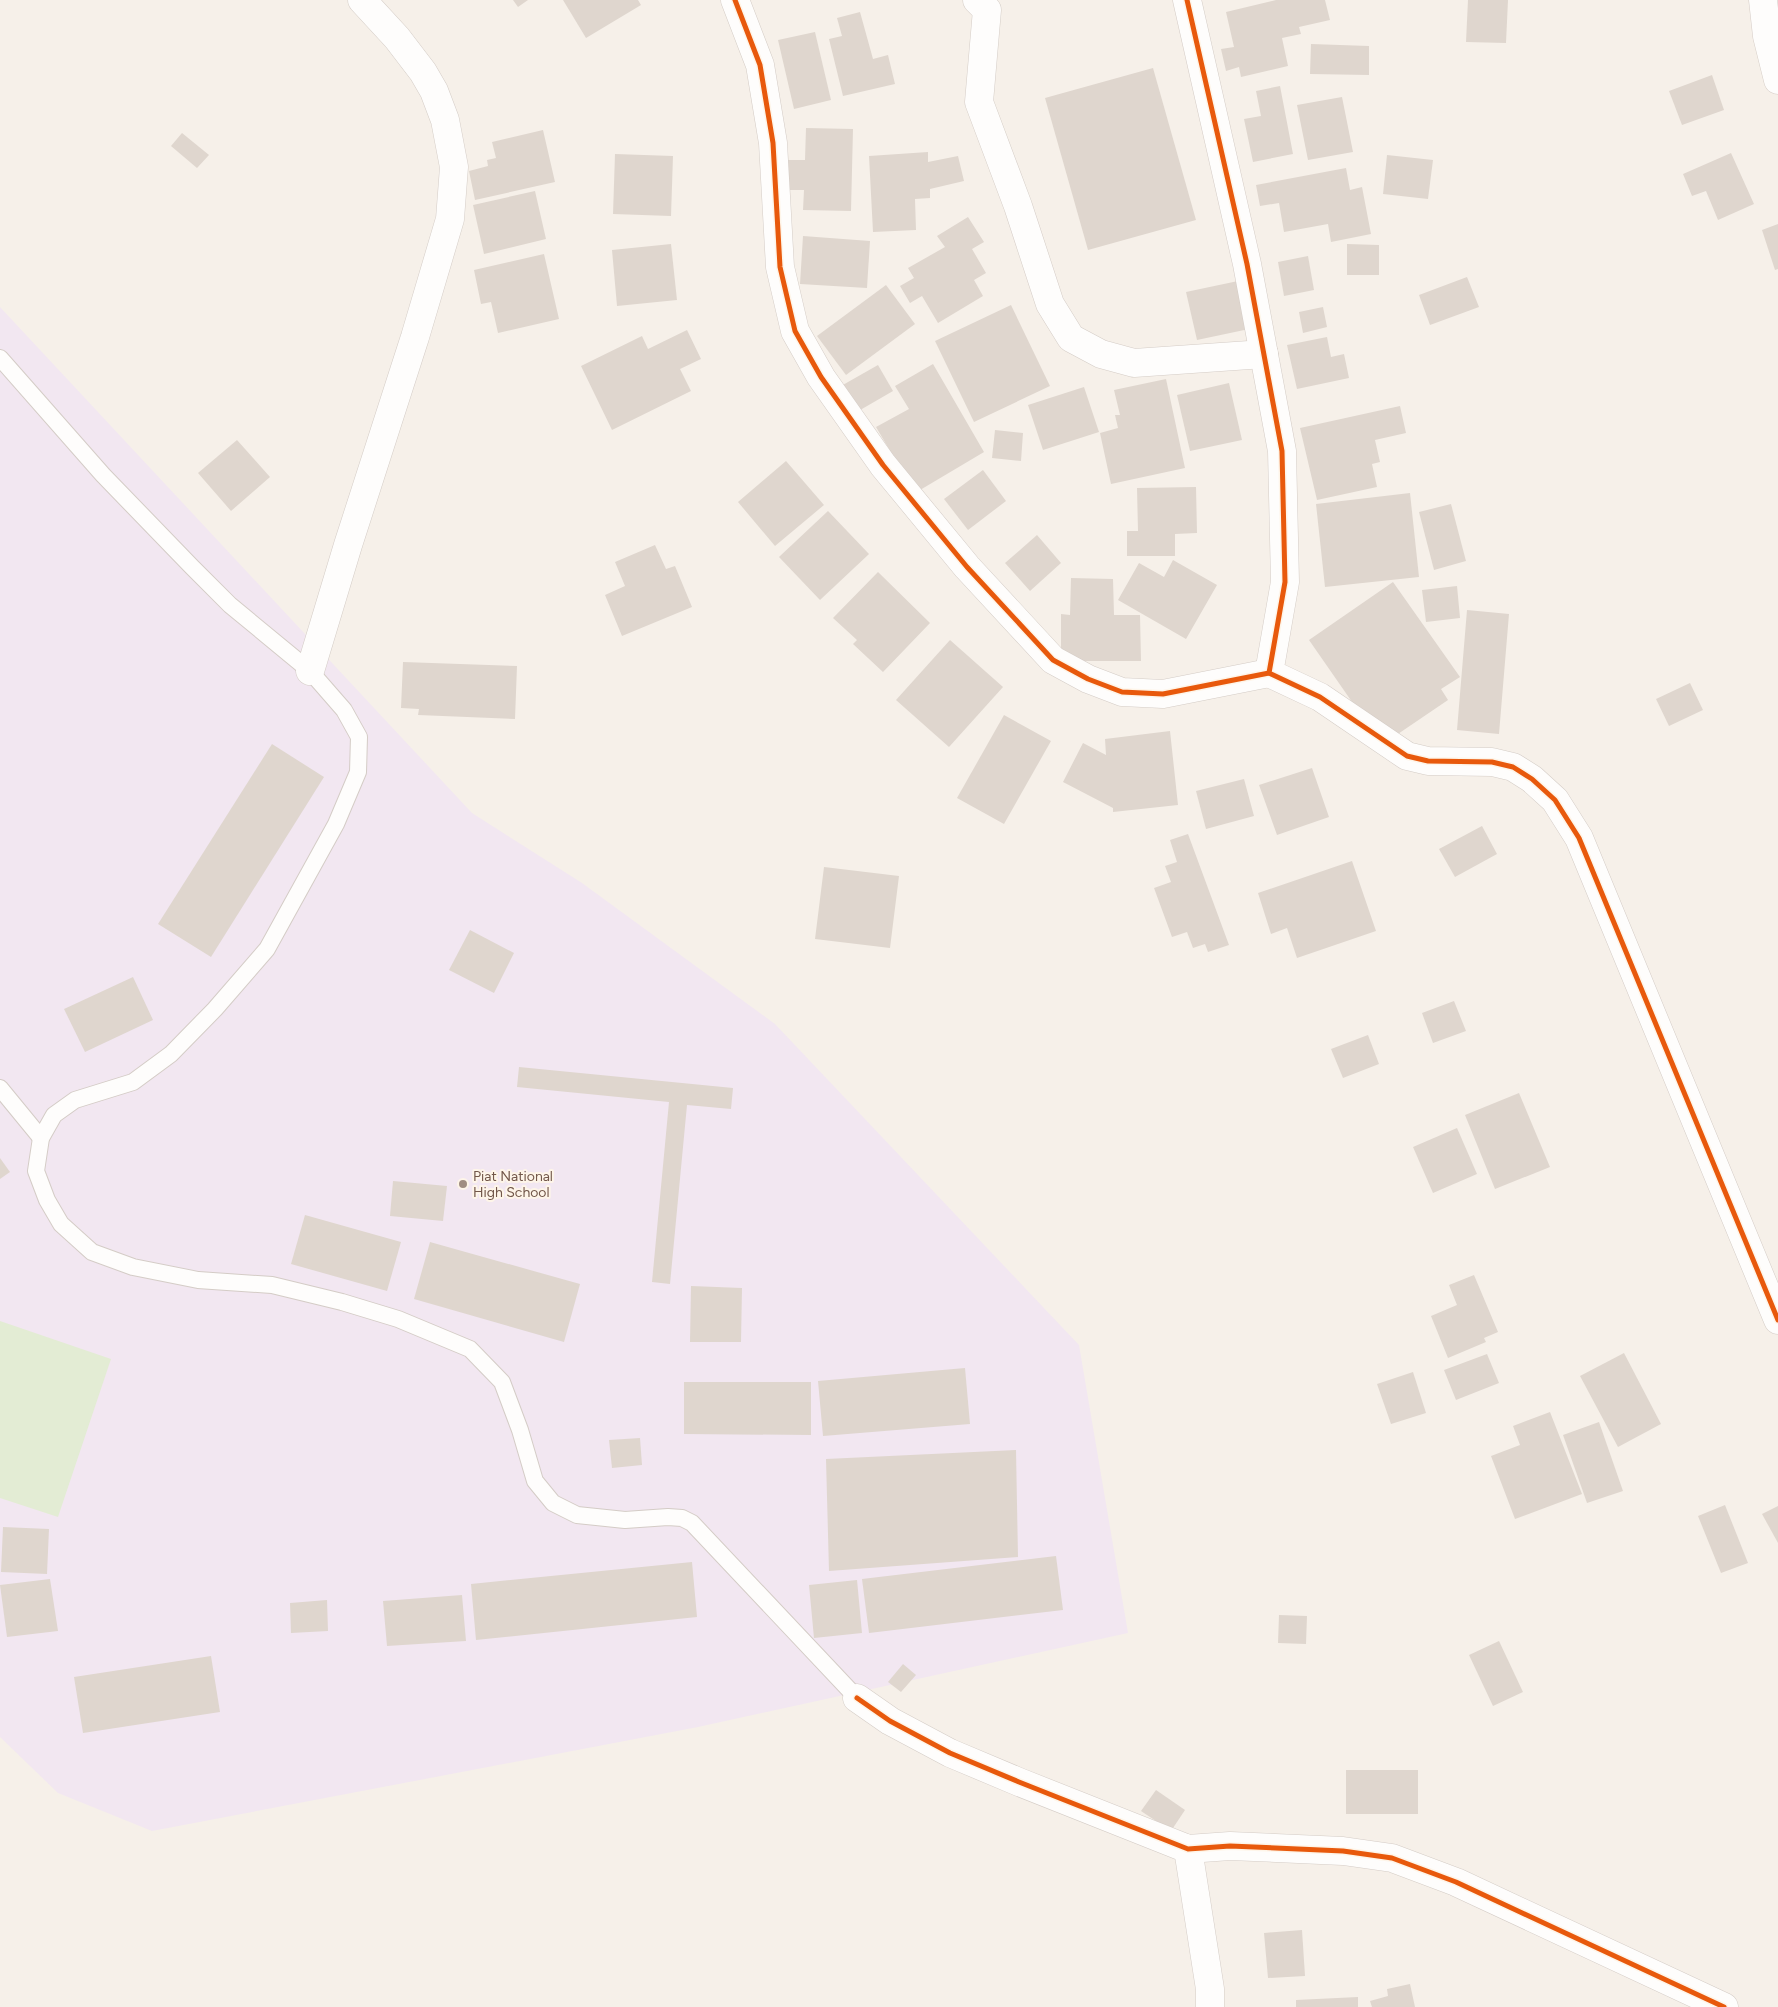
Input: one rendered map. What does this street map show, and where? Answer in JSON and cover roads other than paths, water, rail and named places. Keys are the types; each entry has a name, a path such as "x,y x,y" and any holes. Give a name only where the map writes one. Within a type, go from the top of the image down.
{"street":[{"path":"310,671 450,219 454,167 445,120 434,91 423,72 398,38 362,0"},
{"path":"735,0 760,65 773,143 780,267 795,331 821,377 883,465 968,567 1052,660 1088,679 1122,692 1163,694 1269,673 1320,697 1407,756 1428,760 1492,762 1513,767 1532,779 1555,800 1579,838 1778,1320"},
{"path":"977,0 987,10 980,102 1018,206 1050,304 1071,338 1101,354 1134,363 1264,354"},
{"path":"1187,0 1247,264 1282,451 1285,582 1269,673"},
{"path":"1763,0 1767,36 1778,80"},
{"path":"857,1698 890,1721 950,1753 1188,1849 1230,1846 1276,1848 1343,1851 1392,1858 1456,1882 1724,2007"},
{"path":"1188,1849 1210,1989 1210,2007"}],"lane":[{"path":"0,358 102,474 204,579 230,605 310,671 344,710 359,737 358,772 336,824 267,949 215,1009 171,1054 133,1082 75,1100 54,1115 41,1138 36,1171 47,1200 61,1224 92,1252 133,1267 198,1280 272,1285 342,1302 398,1319 470,1350 502,1382 520,1430 535,1481 553,1502 577,1515 625,1520 668,1517 682,1518 692,1523 857,1698"},
{"path":"0,1088 41,1138"}],"place":[{"name":"Piat National High School","path":"463,1184"}]}
